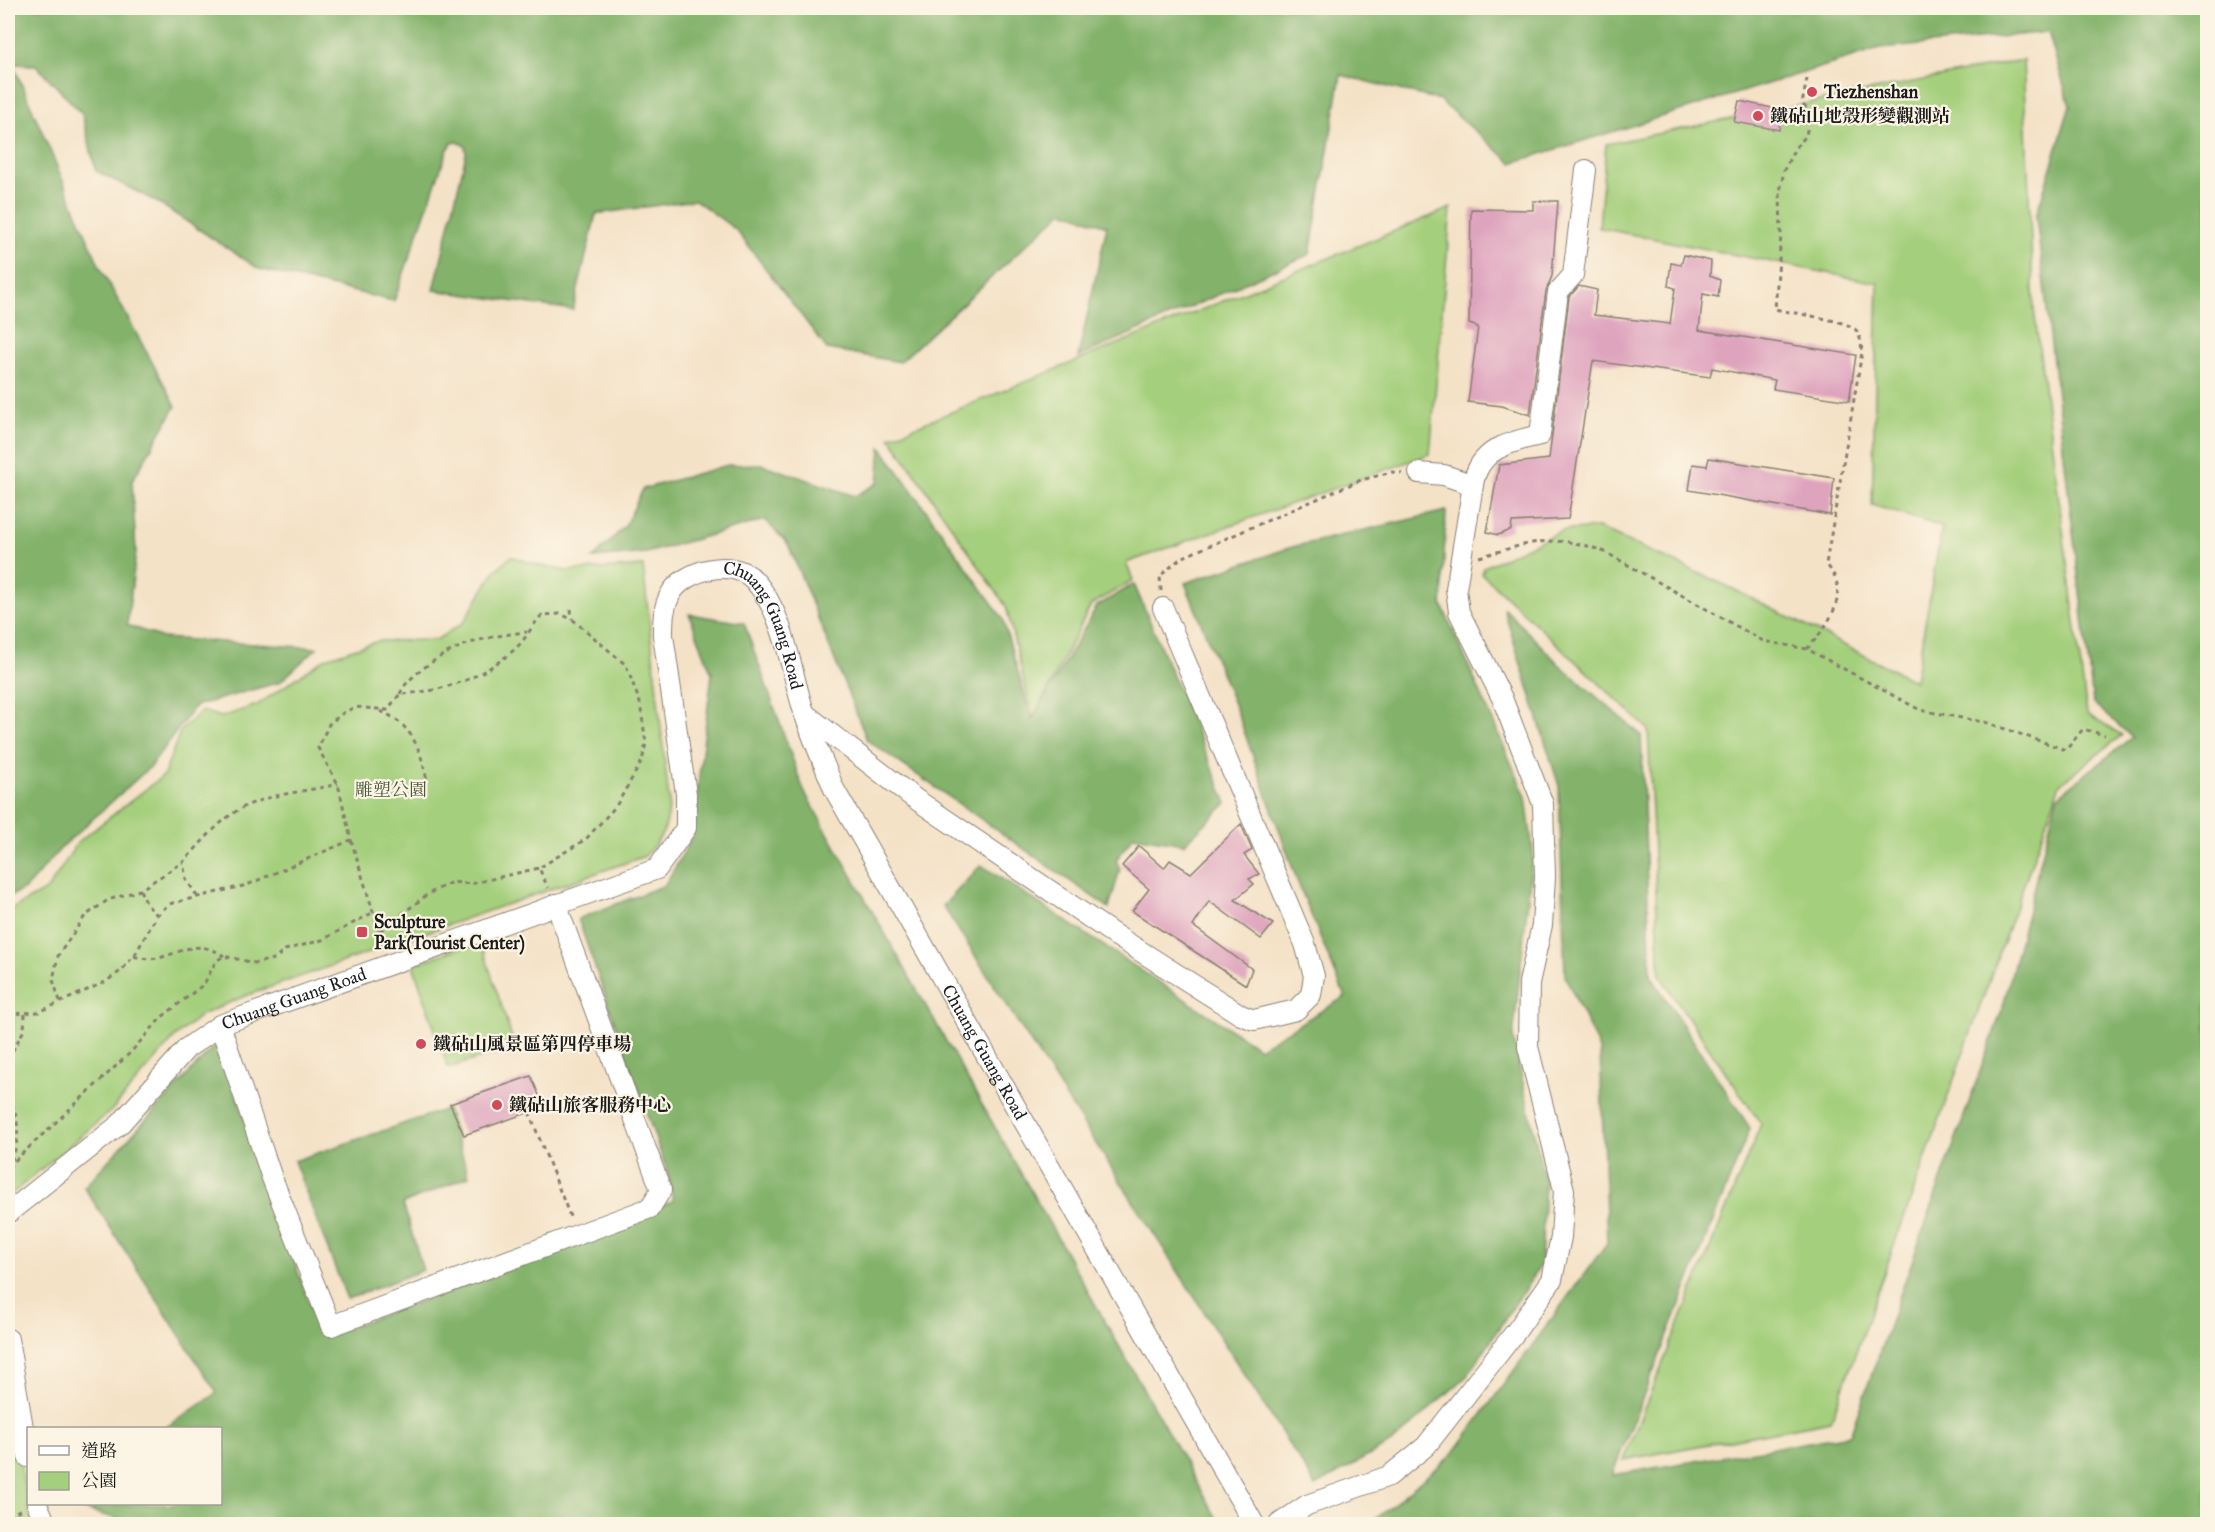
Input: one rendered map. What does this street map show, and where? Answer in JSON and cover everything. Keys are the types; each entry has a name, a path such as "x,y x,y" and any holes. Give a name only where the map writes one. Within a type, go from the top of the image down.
{"street":[{"path":"1279,1524 1307,1505 1389,1476 1426,1446 1517,1330 1552,1280 1561,1237 1564,1190 1528,1047 1529,983 1542,925 1545,877 1543,804 1503,698 1459,612 1456,589 1475,472 1488,453 1519,440 1540,435 1558,292 1573,275 1586,170"},
{"path":"1419,473 1444,475 1473,485"},
{"name":"Chuang Guang Road","path":"8,1213 120,1124 187,1048 220,1025 657,869 686,828 686,794 663,635 664,609 678,583 693,574 723,568 743,573 753,579 774,612 804,713 834,789 1254,1524"},
{"path":"804,713 923,805 1114,935 1241,1015 1254,1020 1296,1010 1311,994 1313,985 1314,976 1305,944 1163,608"},
{"path":"220,1025 272,1178 331,1326 650,1208 662,1190 556,904"},
{"path":"8,1340 27,1451"},
{"path":"38,1505 46,1524"}],"path":[{"path":"1807,79 1802,104 1810,112 1806,136 1795,148 1784,170 1780,192 1781,235 1775,309 1839,322 1855,328 1861,339 1862,352 1826,564 1834,572 1839,602 1823,630 1807,649"},
{"path":"1163,608 1160,576 1181,558 1361,480 1392,472 1419,473"},
{"path":"1460,562 1545,539 1578,542 1605,552 1763,641 1807,649 1920,710 1988,723 2066,750 2083,729 2104,735"},
{"path":"572,609 572,618"},
{"path":"380,931 428,894 452,882 470,884 539,868 586,839 616,806 642,761 646,743 640,703 626,665 572,618 560,614 542,615 518,647 484,672 446,688 400,694"},
{"path":"388,964 351,840 338,783 318,748 322,737 329,724 342,713 355,707 387,710 408,681 447,651 486,636 528,632"},
{"path":"378,710 402,722 413,736 421,749 426,780"},
{"path":"61,1001 55,991 53,980 58,956 85,916 108,900 140,890 183,862 239,809 258,801 338,783"},
{"path":"8,1014 39,1012 61,1001 88,992 105,982 121,971 134,956 157,915 169,904 247,885 351,840"},
{"path":"183,862 186,879 197,896"},
{"path":"539,868 556,904"},
{"path":"140,890 144,901 157,915"},
{"path":"134,956 153,959 194,946 206,946 224,956 255,963 275,959 285,950 322,940 374,912"},
{"path":"8,1167 130,1053 162,1017 204,984 216,961 224,956"},
{"path":"8,1059 24,1030 25,1014"},
{"path":"8,1096 17,1116 18,1125 15,1150 8,1167"},
{"path":"529,1112 577,1234"}],"green space":[{"path":"8,8 2207,8 2207,1524 1370,1524 1453,1454 1607,1243 1600,1051 1565,976 1559,786 1503,607 1561,666 1641,735 1651,976 1750,1128 1612,1475 1850,1435 2003,1007 2057,797 2132,737 2093,703 2036,216 2070,106 2048,32 1880,49 1512,163 1439,100 1341,75 1310,254 1078,357 1107,226 1063,211 900,362 827,349 736,230 695,200 596,214 573,310 434,290 466,154 465,146 458,142 452,143 447,151 394,301 259,269 157,202 96,171 82,114 36,65 13,64 100,267 176,406 132,481 136,552 127,625 163,638 317,648 280,682 195,706 151,766 62,847 25,889 8,897"},
{"path":"2023,60 2034,309 2087,714 2122,735 2060,784 1831,1421 1623,1460 1761,1124 1660,976 1648,729 1482,574 1484,567 1561,531 1598,528 1727,586 1915,681 1942,527 1872,505 1878,283 1599,228 1606,144"},
{"path":"1451,208 1430,454 1126,563 1133,580 1091,605 1033,718 1006,606 890,437"},
{"path":"881,447 1002,617 1032,720 1097,606 1134,584 1227,803 1184,844 1133,836 1116,860 1120,869 1109,908 867,740 788,544 765,520 646,553 593,558 625,526 643,489 728,465 761,464 855,496 878,483"},
{"path":"1446,511 1442,605 1526,797 1533,851 1513,1038 1545,1182 1541,1265 1467,1376 1393,1442 1316,1486 943,906 981,865 1259,1048 1345,997 1298,883 1238,714 1185,583 1292,547"},
{"name":"雕塑公園","path":"511,556 537,565 567,571 643,566 669,800 664,831 656,843 645,856 245,996 201,1015 175,1037 112,1110 8,1197 8,911 48,889 78,842 164,775 180,732 201,711 222,717 257,705 326,658 378,641 436,640 463,623 494,572"},
{"path":"689,614 744,623 804,791 1220,1524 135,1524 68,1505 222,1505 222,1427 166,1427 217,1393 84,1187 218,1042 319,1332 333,1333 574,1246 673,1201 668,1174 578,919 665,885 691,839 712,674"},
{"path":"480,940 515,1047 448,1068 413,965"},
{"path":"447,1109 469,1176 403,1204 423,1270 347,1299 294,1161"},
{"path":"8,1397 27,1505 34,1524 8,1524"}],"building":[{"name":"鐵砧山地殼形變觀測站","path":"1739,101 1782,110 1779,130 1734,122"},
{"path":"1533,201 1558,201 1552,276 1546,291 1530,415 1502,406 1468,402 1478,327 1469,324 1471,209 1533,210"},
{"path":"1684,255 1711,261 1710,276 1720,280 1718,297 1703,294 1699,330 1856,355 1849,401 1773,389 1775,380 1712,368 1710,377 1593,361 1568,519 1512,522 1511,530 1498,535 1487,532 1499,465 1549,459 1569,297 1579,286 1597,290 1594,315 1670,324 1675,288 1668,286 1671,263 1681,265"},
{"path":"1709,458 1834,478 1830,515 1689,490 1693,464 1707,466"},
{"path":"1241,824 1252,850 1244,855 1259,874 1249,879 1254,884 1235,900 1273,924 1261,939 1209,901 1193,926 1252,969 1246,985 1132,911 1149,889 1122,866 1139,846 1164,868 1170,860 1191,873"},
{"name":"鐵砧山旅客服務中心","path":"531,1076 544,1107 464,1135 450,1104"}],"place":[{"name":"Tiezhenshan","path":"1812,92"},
{"name":"鐵砧山地殼形變觀測站","path":"1758,116"},
{"name":"Sculpture Park(Tourist Center)","path":"362,932"},
{"name":"鐵砧山風景區第四停車場","path":"421,1044"},
{"name":"鐵砧山旅客服務中心","path":"497,1105"}]}
